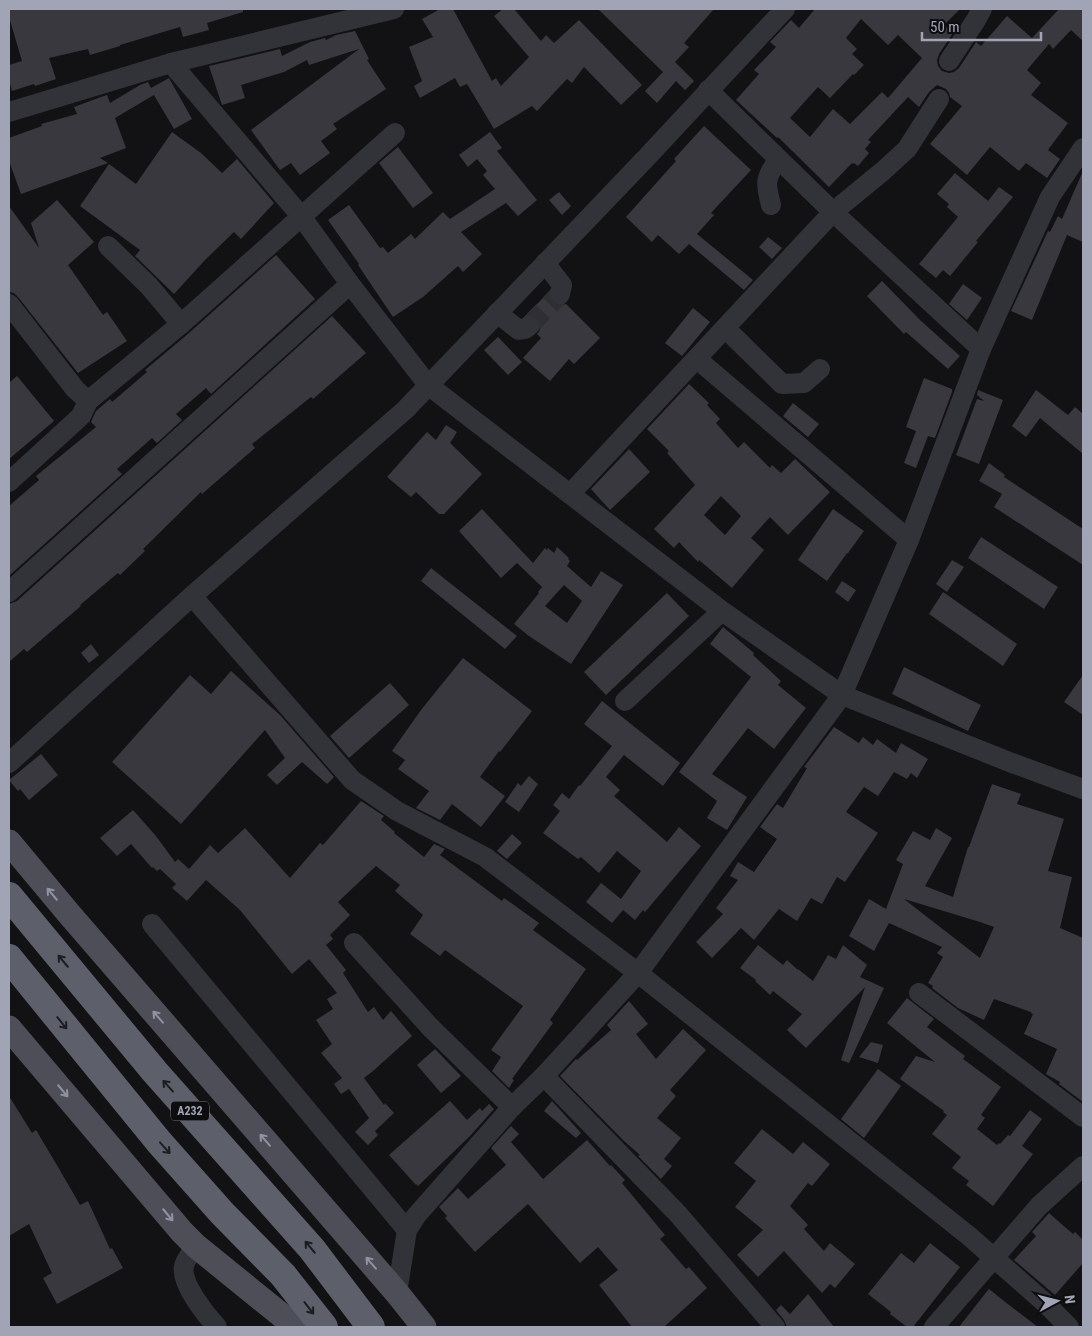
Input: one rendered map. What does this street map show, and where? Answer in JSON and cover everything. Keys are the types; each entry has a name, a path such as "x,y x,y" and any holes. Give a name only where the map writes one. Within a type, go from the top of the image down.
{"highway":[{"name":"A232","path":"9,896 155,1072 312,1249 371,1327"},
{"path":"9,958 159,1142 222,1212 283,1275 324,1327"}],"main road":[{"path":"9,842 146,1004 397,1292 424,1327"},
{"path":"11,1033 182,1232 196,1246 296,1327"}],"street":[{"path":"9,112 171,63 394,9"},
{"path":"949,61 982,9"},
{"path":"10,760 192,596 405,410 647,157 780,10"},
{"path":"171,63 300,216 428,384 722,610 842,695 1012,763 1083,789"},
{"path":"708,90 778,160 981,349"},
{"path":"570,494 833,212 907,149 939,99"},
{"path":"9,482 81,416 88,401 181,324 395,133"},
{"path":"397,1292 407,1230 416,1216 512,1107 544,1076 638,973 842,695 909,540 981,349 1050,197 1083,148"},
{"path":"771,205 767,182 770,171 778,160"},
{"path":"108,246 149,286 181,324"},
{"path":"545,263 562,284 560,294"},
{"path":"9,592 350,284"},
{"path":"9,304 75,389 88,401"},
{"path":"497,313 519,330 529,326"},
{"path":"725,328 782,384 804,383 820,368"},
{"path":"697,359 909,540"},
{"path":"192,596 352,780 397,811 485,856 638,973 969,1236 1044,1302 1069,1327"},
{"path":"625,702 722,610"},
{"path":"152,924 407,1230"},
{"path":"354,943 430,1027 512,1107"},
{"path":"919,993 1083,1117"},
{"path":"544,1076 678,1214 775,1327"},
{"path":"934,1327 1039,1206 1083,1166"},
{"path":"196,1246 184,1266 185,1281 213,1326"}],"building":[{"path":"9,9 243,9 243,12 207,23 209,30 183,37 180,27 90,55 88,49 49,58 56,79 12,91 9,80 9,65 22,61 9,17"},
{"path":"440,9 453,9 492,81 496,78 501,86 529,57 494,16 503,9 514,9 541,41 546,35 554,43 579,20 642,85 621,105 584,67 572,83 567,79 537,111 532,106 494,129 467,84 460,87 455,78 420,98 414,86 422,81 409,47 433,37 422,19"},
{"path":"598,9 714,9 684,43 689,47 675,62 694,81 685,90 676,81 657,103 645,91 663,72"},
{"path":"815,9 960,9 944,25 953,33 937,60 938,66 942,71 949,73 959,68 976,42 981,46 1007,16 1032,38 1059,9 1083,9 1083,41 1071,30 1053,49 1049,44 1027,70 1041,83 1031,95 1068,123 1048,150 1060,159 1047,178 1026,163 1019,171 990,147 967,175 930,144 962,106 950,97 946,89 937,85 929,92 919,107 908,97 868,140 871,142 865,149 869,153 858,166 852,163 829,187 778,137 736,100 759,74 754,70 776,47 770,42 791,20 799,28","holes":["861,19 888,45 898,35 922,58 888,98 882,92 850,124 833,109 810,137 790,118 818,87 830,98 864,65 852,54 857,49 846,38"]},
{"path":"355,31 369,59 367,60 386,89 333,124 337,129 321,141 330,153 300,175 291,163 280,170 251,130 359,49 309,65 307,60 284,72 241,85 245,98 222,105 209,66 280,49 282,56 310,42 325,38 326,40 336,35"},
{"path":"169,78 192,119 174,129 154,95 115,118 126,148 100,158 108,163 21,194 9,161 9,138 42,126 41,124 77,114 74,107 107,95 110,103 140,85 148,82 151,88"},
{"path":"704,126 751,170 711,213 714,215 697,234 753,280 744,290 689,244 679,254 658,235 652,242 626,217 676,161 674,159"},
{"path":"172,132 201,153 222,173 237,159 274,203 241,239 234,232 174,294 135,256 140,250 80,206 109,164 136,184"},
{"path":"490,132 502,148 497,151 537,200 518,216 506,203 461,232 482,254 463,272 458,266 423,297 393,317 328,220 349,205 380,248 383,247 388,253 411,234 415,239 443,212 450,219 495,189 483,175 487,171 477,159 468,167 459,155"},
{"path":"398,147 433,193 413,208 379,163"},
{"path":"1083,171 1083,242 1067,235 1032,320 1011,311 1048,231 1050,232 1058,216 1062,219"},
{"path":"955,173 988,201 999,187 1013,197 950,276 943,270 936,278 919,264 958,217 947,207 949,204 937,194"},
{"path":"559,192 571,206 562,215 549,200"},
{"path":"57,200 94,242 68,265 103,315 107,312 127,341 78,373 18,297 14,293 9,292 9,206 39,248 31,223"},
{"path":"768,237 782,248 772,259 759,247"},
{"path":"276,255 315,299 211,394 206,388 176,414 182,420 157,443 152,438 117,469 122,474 10,575 9,506 39,480 36,476 96,427 91,422 96,411 110,399 112,402 147,372 145,370"},
{"path":"882,281 920,320 960,356 948,369 906,332 904,334 867,296"},
{"path":"963,284 982,298 967,320 949,304"},
{"path":"548,293 552,303 558,306 566,304 600,338 574,364 569,359 550,381 523,358 541,338 537,334 541,325 539,319 534,315 527,314"},
{"path":"693,308 710,322 682,356 665,343"},
{"path":"332,316 366,353 313,399 311,397 252,444 255,448 202,494 201,492 143,549 145,551 120,575 118,573 27,652 24,649 9,662 9,604 17,601"},
{"path":"498,337 522,362 508,375 484,350"},
{"path":"17,376 54,421 9,459 9,383"},
{"path":"924,378 952,389 952,392 935,438 928,436 916,468 904,463 916,431 906,427"},
{"path":"689,384 709,403 707,405 720,419 716,423 738,448 744,442 770,468 772,465 781,473 795,459 830,492 788,535 770,517 751,538 764,550 732,588 699,560 698,562 679,542 674,548 654,529 695,485 667,453 669,451 647,429","holes":["721,496 741,516 725,535 704,515"]},
{"path":"978,390 1003,400 979,464 956,455 977,399 984,401 977,395"},
{"path":"1036,390 1068,415 1075,407 1083,414 1083,454 1040,418 1026,437 1012,426"},
{"path":"793,403 819,424 808,437 783,416"},
{"path":"446,425 457,432 450,443 482,474 444,514 439,514 416,492 411,497 387,477 427,432 436,440"},
{"path":"629,449 650,472 610,510 591,489"},
{"path":"989,463 1005,475 1004,477 1083,529 1083,565 994,507 1002,494 979,481"},
{"path":"482,509 533,563 545,548 554,553 557,547 569,558 570,561 567,566 591,587 601,571 623,585 571,664 514,624 542,587 517,563 501,578 459,531","holes":["564,585 582,601 567,623 545,606"]},
{"path":"833,509 864,531 827,581 798,560"},
{"path":"981,537 1058,587 1044,609 968,558"},
{"path":"952,560 964,567 947,592 936,584"},
{"path":"431,568 517,636 505,649 421,581"},
{"path":"842,581 856,590 848,602 835,592"},
{"path":"943,592 1017,644 1003,666 929,614"},
{"path":"667,593 689,616 606,695 584,672"},
{"path":"723,627 754,653 753,655 781,681 778,685 806,708 774,749 748,728 712,774 747,797 727,830 707,818 717,801 679,772 751,677 710,644"},
{"path":"91,644 99,655 89,663 81,653"},
{"path":"463,658 532,711 480,777 505,796 481,827 452,804 440,820 416,808 429,791 398,769 405,760 392,751 421,710"},
{"path":"904,667 981,705 968,731 892,694"},
{"path":"231,671 280,715 334,777 327,784 302,762 277,785 267,775 285,758 265,730 181,824 112,762 190,675 211,694"},
{"path":"1083,675 1083,715 1064,702"},
{"path":"390,683 409,705 349,758 330,736"},
{"path":"602,701 680,763 663,786 624,755 606,777 620,790 614,796 667,842 679,827 701,846 645,912 643,910 635,920 623,910 612,923 586,902 601,883 621,899 641,871 617,851 599,873 581,857 578,859 543,833 560,811 553,805 562,793 569,799 612,746 584,724"},
{"path":"834,727 859,743 863,737 873,745 877,739 896,753 901,743 928,759 917,778 911,773 907,779 894,772 878,796 864,787 846,812 878,833 845,882 837,877 822,904 811,898 797,921 779,909 754,940 741,928 712,958 696,942 723,914 716,908 738,880 730,876 738,862 754,872 777,839 760,827 777,804 783,808 807,768 804,767"},
{"path":"41,754 58,775 29,800 9,780"},
{"path":"529,776 538,784 519,812 505,802 518,783 521,786"},
{"path":"992,784 1021,794 1017,804 1064,819 1048,871 1072,877 1060,928 1083,938 1083,1102 1059,1084 1060,1082 1046,1074 1057,1049 1024,1034 1033,1014 1031,1012 994,999 984,1020 958,1008 932,988 933,986 928,983 943,957 937,953 942,947 889,923 874,951 849,936 869,899 886,909 903,864 896,860 913,831 930,840 936,828 952,838 925,886 953,897","holes":["904,899 994,927 980,958"]},
{"path":"361,801 384,816 381,820 424,857 434,844 445,849 440,855 502,901 504,898 539,923 533,930 586,969 550,1020 553,1023 512,1079 514,1080 509,1088 492,1071 501,1057 491,1050 523,1006 445,950 440,956 410,934 423,915 395,891 400,885 376,866 338,902 350,915 330,935 333,939 326,945 346,970 343,973 368,1012 374,1007 383,1020 391,1011 412,1036 364,1078 384,1105 385,1103 394,1113 375,1131 378,1135 368,1145 355,1132 369,1118 349,1089 341,1094 334,1084 342,1078 321,1053 332,1044 316,1020 333,1009 327,999 337,993 309,959 292,974 240,910 206,880 187,901 172,888 176,884 160,869 157,871 152,868 131,844 117,856 100,838 133,810 156,836 175,862 178,859 189,869 210,845 218,853 245,828 290,878 320,843 323,845"},
{"path":"512,834 522,843 507,859 497,851"},
{"path":"758,945 783,965 787,960 813,981 828,955 836,959 843,945 867,965 860,977 884,988 849,1063 841,1060 865,987 806,1048 787,1030 802,1014 773,991 770,995 756,980 740,968"},
{"path":"907,998 934,1019 927,1027 965,1056 963,1059 1001,1087 981,1115 985,1118 977,1129 997,1145 1008,1135 1010,1136 1030,1110 1042,1119 1022,1146 1033,1154 993,1206 966,1185 969,1181 952,1168 961,1157 932,1134 947,1115 900,1079 916,1056 935,1062 887,1023"},
{"path":"629,1001 648,1024 636,1034 656,1059 683,1029 706,1050 670,1090 676,1096 657,1118 681,1138 664,1159 672,1166 661,1179 638,1156 640,1155 560,1076 576,1059 611,1030 607,1025"},
{"path":"871,1042 883,1045 878,1063 859,1057"},
{"path":"435,1049 461,1076 441,1093 417,1065"},
{"path":"878,1069 901,1086 864,1138 841,1119"},
{"path":"9,1096 32,1133 36,1130 80,1205 88,1201 110,1249 112,1248 123,1268 57,1304 43,1278 52,1273 29,1224 9,1236"},
{"path":"450,1101 467,1120 480,1108 482,1111 489,1104 494,1109 470,1136 418,1186 389,1155"},
{"path":"552,1101 581,1133 576,1138 544,1111"},
{"path":"511,1126 519,1134 511,1142 543,1179 587,1140 625,1180 622,1183 665,1235 660,1239 686,1269 689,1267 707,1288 664,1327 632,1327 599,1285 618,1270 598,1247 580,1263 528,1204 475,1252 445,1218 447,1216 439,1207 458,1188 468,1199 506,1165 491,1148"},
{"path":"762,1129 793,1154 803,1142 830,1164 812,1186 808,1183 790,1206 808,1225 804,1229 824,1251 830,1243 855,1264 835,1288 830,1284 822,1293 784,1251 758,1277 737,1255 763,1230 735,1207 756,1181 734,1163"},
{"path":"1049,1213 1073,1234 1075,1232 1083,1240 1083,1263 1055,1295 1014,1260 1036,1236 1032,1232"},
{"path":"930,1243 960,1267 913,1327 907,1327 868,1294 901,1253 914,1263"},
{"path":"989,1289 1009,1305 1038,1327 959,1327"},
{"path":"808,1294 834,1327 787,1327 776,1310 781,1305 790,1314"}],"tunnel":[{"path":"529,326 560,294"}]}
